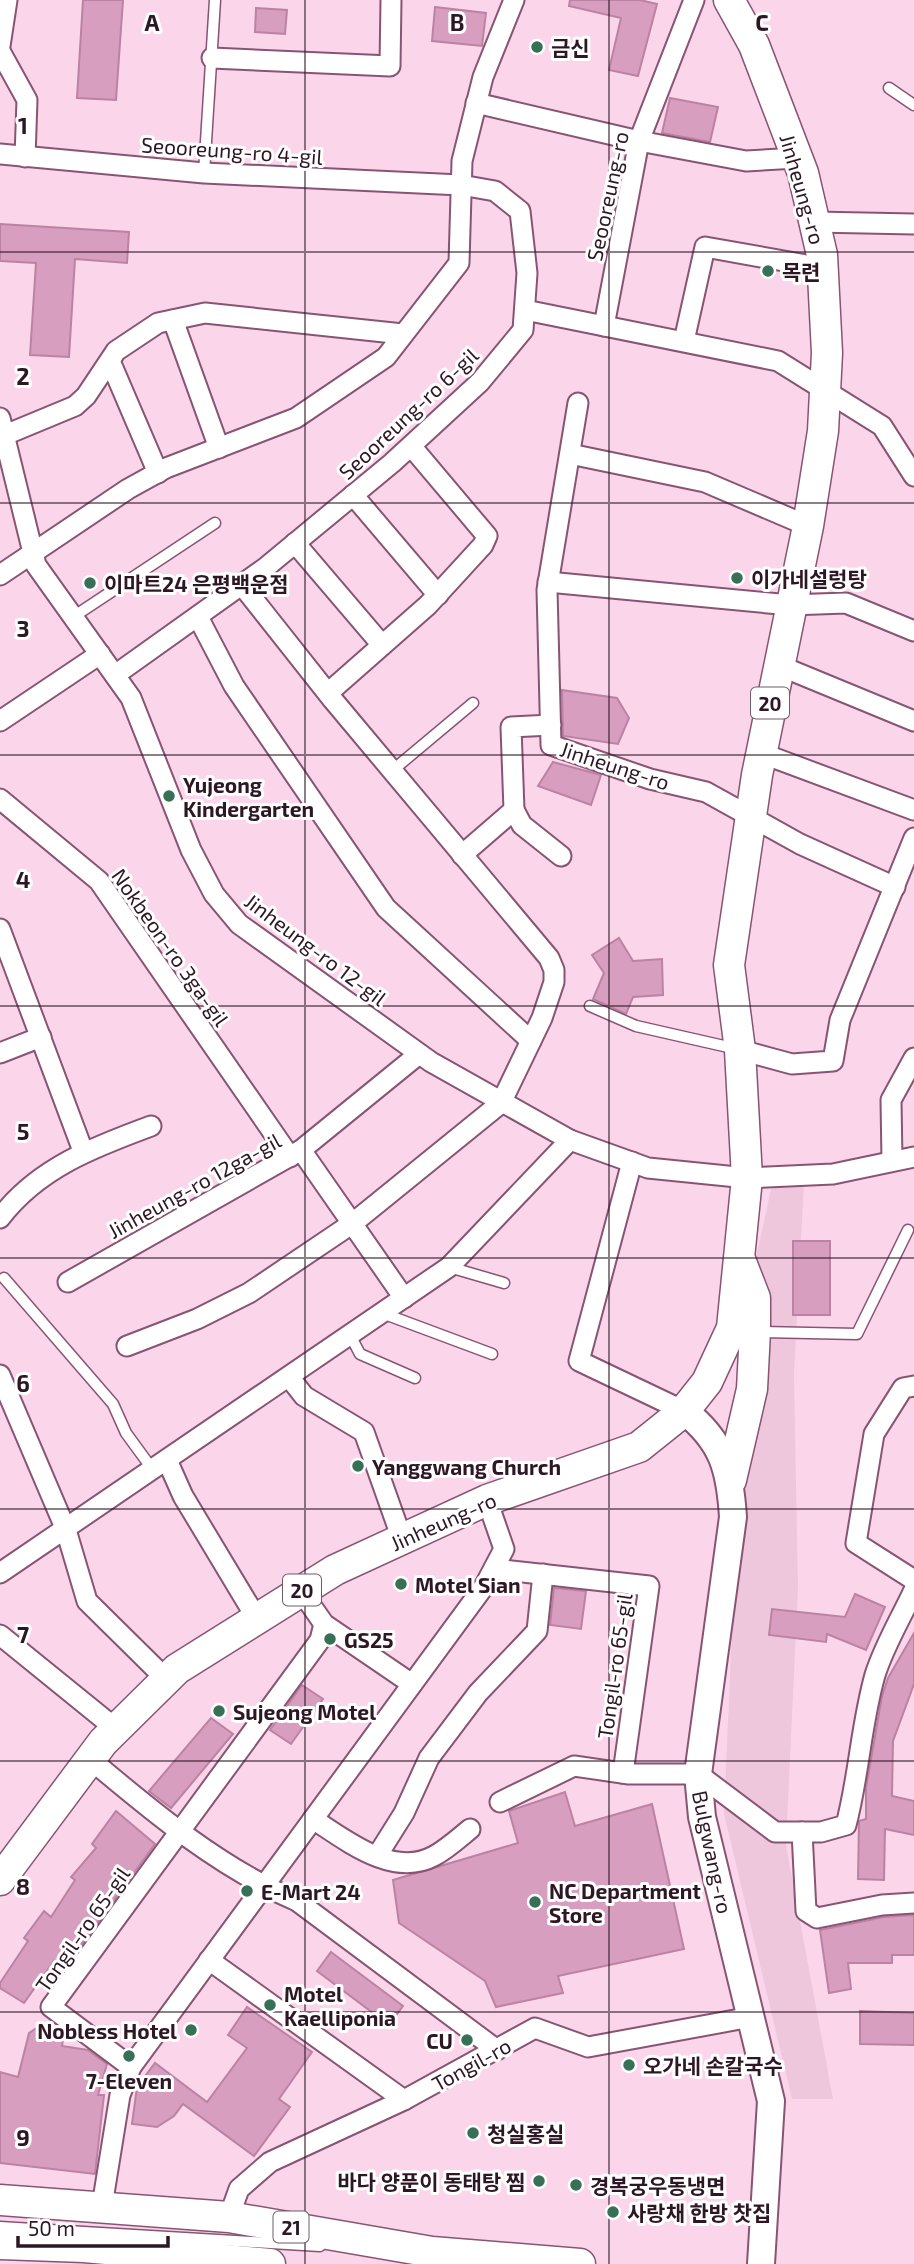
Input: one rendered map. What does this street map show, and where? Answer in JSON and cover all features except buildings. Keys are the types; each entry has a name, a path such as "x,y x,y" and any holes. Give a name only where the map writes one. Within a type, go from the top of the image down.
{"main road":[{"name":"Jinheung-ro","path":"3,1872 90,1759 116,1729 177,1669 335,1570 487,1500 639,1447 684,1411 707,1382 732,1328 747,1178 740,1050 729,965 761,753 808,526 827,389 823,268 814,222 797,158 754,45 729,0"},
{"path":"730,1480 752,1390 755,1331 755,1298 739,1258"},
{"name":"Bulgwang-ro","path":"684,1411 703,1426 717,1444 730,1480 733,1517 698,1774 702,1817 771,2101 761,2264"},
{"name":"21","path":"0,2200 229,2217 432,2252 580,2264"},
{"name":"21","path":"0,2244 139,2258 270,2264"}],"street":[{"path":"7,0 0,49 27,100 25,157"},
{"path":"212,58 390,66 391,0"},
{"path":"0,575 158,473 296,418 386,357 458,262 462,161 483,77 514,0"},
{"name":"Seooreung-ro","path":"604,326 639,141 694,0"},
{"path":"476,103 639,141 746,161 797,158"},
{"name":"Seooreung-ro 4-gil","path":"0,154 204,173 461,185"},
{"name":"Seooreung-ro 6-gil","path":"115,675 242,585 411,446 480,382 523,330 527,273 520,211 495,191 461,185"},
{"path":"814,222 914,224"},
{"path":"684,341 705,247 823,268"},
{"path":"524,310 778,361 827,389 882,426 914,476"},
{"path":"115,675 36,565 3,438 75,406 86,396 116,351 158,323 205,313 404,334"},
{"path":"173,320 219,448"},
{"path":"110,360 158,473"},
{"name":"Jinheung-ro","path":"578,404 548,582 551,745 650,779 706,792 751,816"},
{"path":"328,693 438,594 483,545 487,536 411,446"},
{"path":"570,454 705,482 808,526"},
{"path":"353,495 438,594"},
{"path":"295,543 382,645"},
{"path":"548,582 790,605 846,603 914,631"},
{"path":"127,1346 197,1319 249,1293 353,1223 501,1104 531,1041 554,982 554,970 549,958 328,693 242,585"},
{"path":"198,617 234,686 386,908 531,1041"},
{"path":"0,721 100,654"},
{"path":"778,665 914,721"},
{"name":"Jinheung-ro 12-gil","path":"115,675 131,698 191,850 214,894 239,923 419,1054 501,1104 570,1140 648,1168 747,1178 833,1174 914,1157"},
{"path":"551,725 511,727 514,810 523,825 561,856"},
{"path":"761,753 914,810"},
{"name":"Nokbeon-ro 3ga-gil","path":"0,799 99,881 232,1073 296,1154"},
{"path":"462,855 514,810"},
{"path":"751,816 800,844 895,887"},
{"path":"740,1050 792,1064 833,1061 840,1020 914,838"},
{"path":"0,929 83,1151"},
{"path":"0,1053 41,1037"},
{"path":"296,1154 419,1054"},
{"path":"892,1161 891,1100 914,1058"},
{"path":"0,1218 8,1201 83,1151 151,1126"},
{"path":"0,1573 449,1267 570,1140"},
{"name":"Jinheung-ro 12ga-gil","path":"68,1282 296,1154 353,1223 404,1298"},
{"path":"632,1161 579,1361 684,1411"},
{"path":"0,1375 66,1530 87,1601 167,1679"},
{"path":"289,1377 304,1396 363,1432 402,1539"},
{"path":"914,1387 902,1388 874,1434 856,1543 914,1580"},
{"path":"160,1465 183,1496 257,1619"},
{"path":"102,2206 120,2095 131,2067 485,1585 504,1549 487,1500"},
{"name":"Tongil-ro 65-gil","path":"494,1569 649,1586 623,1773"},
{"path":"377,1856 404,1813 429,1758 478,1693 537,1631 543,1574"},
{"path":"500,1802 573,1766 623,1773 698,1774 775,1832 821,1832 846,1825 876,1673 914,1590"},
{"path":"301,1591 324,1625 412,1685"},
{"name":"Tongil-ro 65-gil","path":"131,2067 51,2007 320,1640 324,1625"},
{"path":"0,1636 116,1729"},
{"path":"90,1759 179,1831 263,1886 297,1901 497,2050"},
{"path":"313,1819 377,1856 408,1865 434,1857 470,1829"},
{"path":"802,1832 806,1911 817,1918 882,1905 914,1903"},
{"path":"209,1960 404,2101"},
{"name":"Tongil-ro","path":"229,2217 239,2189 270,2162 404,2101 535,2028 588,2047 751,2017"}],"lane":[{"path":"204,173 215,0"},
{"path":"889,88 914,105"},
{"path":"73,617 215,523"},
{"path":"393,770 473,703"},
{"path":"590,1006 636,1026 740,1050"},
{"path":"755,1331 857,1334 908,1230"},
{"path":"449,1267 504,1283"},
{"path":"4,1278 113,1404 126,1433 160,1465"},
{"path":"382,1313 492,1354"},
{"path":"350,1335 360,1354 415,1378"},
{"path":"0,2227 432,2252"}],"shaded area":[{"path":"804,1182 794,1374 798,1588 786,1845 833,2099 792,2099 724,1814 746,1304 771,1189"}],"place":[{"name":"금신","path":"537,47"},
{"name":"목련","path":"768,271"},
{"name":"이가네설렁탕","path":"737,578"},
{"name":"이마트24 은평백운점","path":"90,583"},
{"name":"Yujeong Kindergarten","path":"169,796"},
{"name":"Yanggwang Church","path":"358,1466"},
{"name":"Motel Sian","path":"401,1584"},
{"name":"GS25","path":"330,1639"},
{"name":"Sujeong Motel","path":"219,1711"},
{"name":"E-Mart 24","path":"247,1891"},
{"name":"NC Department Store","path":"535,1902"},
{"name":"Motel Kaelliponia","path":"270,2005"},
{"name":"Nobless Hotel","path":"191,2030"},
{"name":"CU","path":"467,2040"},
{"name":"7-Eleven","path":"129,2056"},
{"name":"오가네 손칼국수","path":"629,2065"},
{"name":"청실홍실","path":"473,2133"},
{"name":"바다 양푼이 동태탕 찜","path":"539,2181"},
{"name":"경복궁우동냉면","path":"576,2185"},
{"name":"사랑채 한방 찻집","path":"613,2212"}]}
